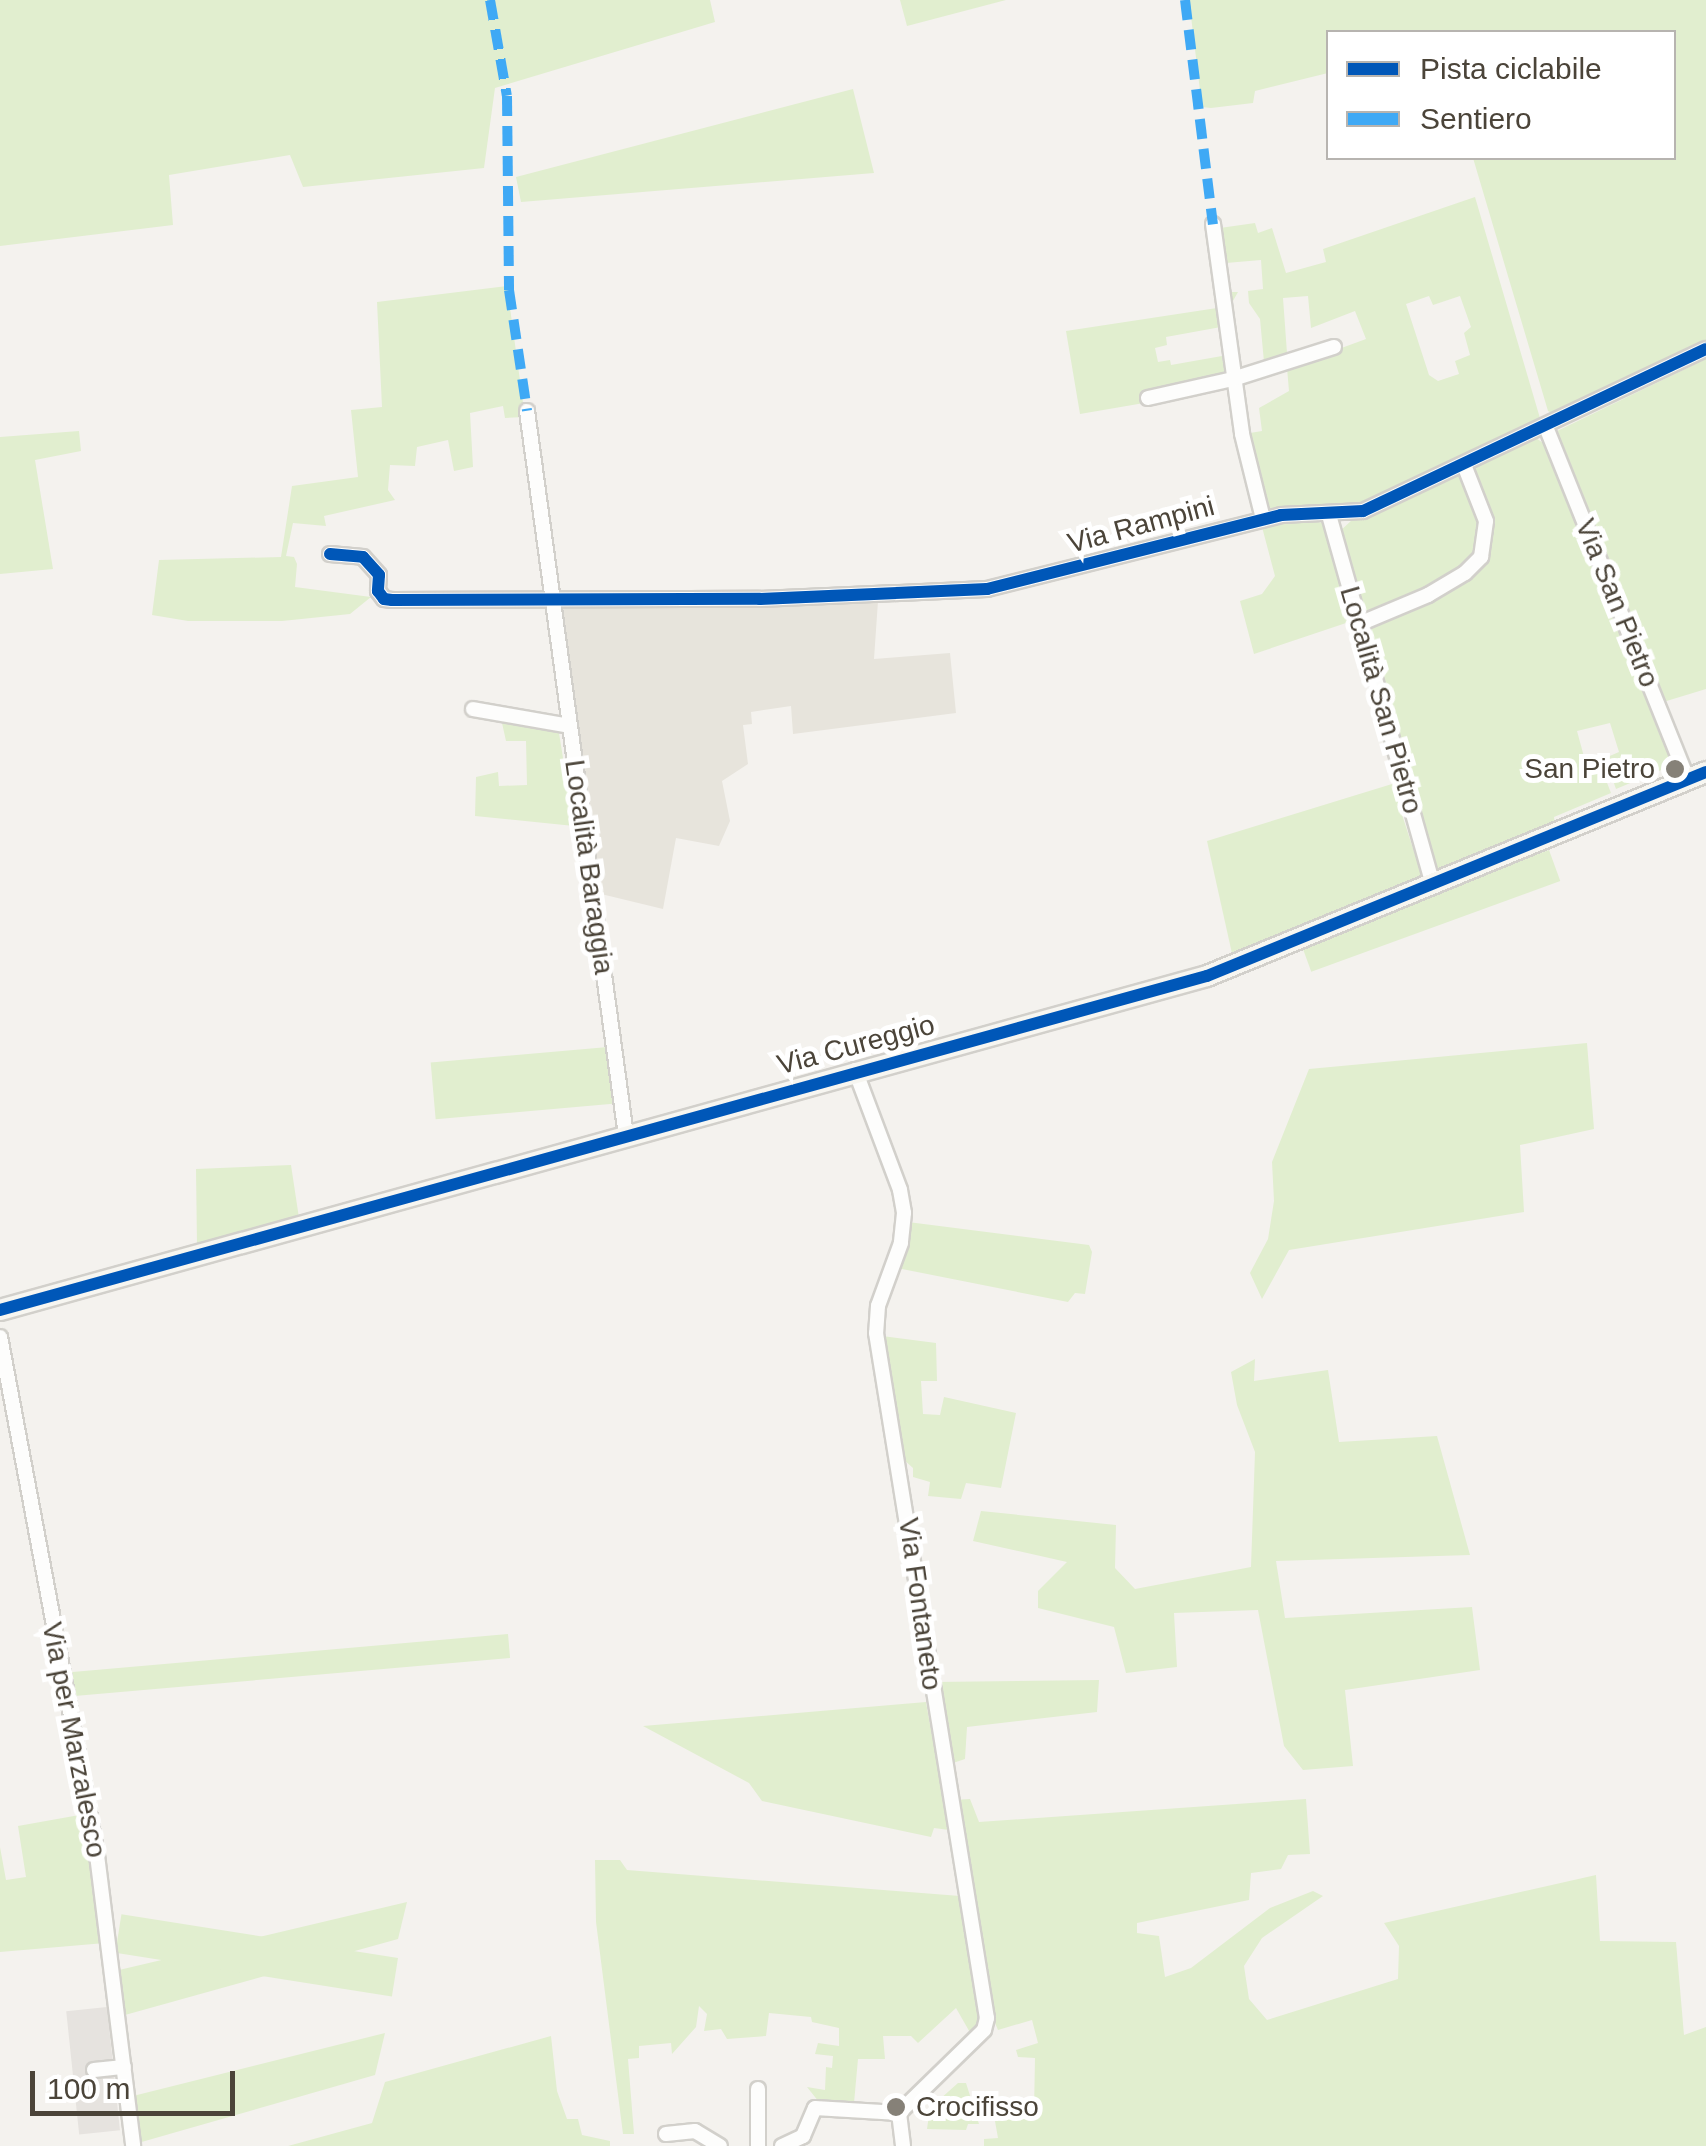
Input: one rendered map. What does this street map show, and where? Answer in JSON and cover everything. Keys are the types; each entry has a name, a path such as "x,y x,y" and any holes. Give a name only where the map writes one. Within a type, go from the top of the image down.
{"main road":[{"name":"Via Cureggio","path":"0,1310 855,1070 1207,976 1697,776"}],"street":[{"path":"1213,224 1233,380 1251,479 1263,519"},
{"path":"1148,398 1233,380 1334,347"},
{"name":"Via Rampini","path":"553,599 778,599 987,589 1263,519 1300,512 1329,515 1362,511 1706,349"},
{"name":"Località Baraggia","path":"528,410 626,1136"},
{"name":"Via San Pietro","path":"1546,427 1697,776"},
{"path":"1359,624 1428,594 1465,573 1482,558 1486,521 1464,465"},
{"name":"Località San Pietro","path":"1329,515 1432,886"},
{"path":"330,554 363,557 379,576 378,591 384,599 553,599"},
{"path":"473,709 570,726"},
{"name":"Via Fontaneto","path":"855,1070 904,1213 901,1243 878,1306 876,1334 986,2018 984,2030 899,2113"},
{"name":"Via per Marzalesco","path":"0,1336 97,1856 133,2146"},
{"path":"94,2070 124,2067"},
{"path":"758,2089 758,2146"},
{"path":"782,2146 803,2136 815,2108 899,2113 903,2146"},
{"path":"666,2134 695,2131 720,2146"}],"shaded area":[{"path":"878,601 874,659 950,653 956,713 793,734 791,706 751,712 752,724 743,725 748,764 722,781 730,821 719,846 676,838 663,909 597,893 556,602 740,606"},
{"path":"107,2007 120,2130 79,2135 66,2011"}],"green space":[{"path":"0,0 710,0 715,22 495,88 484,168 303,187 290,155 169,175 173,225 0,246"},
{"path":"900,0 1006,0 907,26"},
{"path":"1189,0 1706,0 1706,345 1557,416 1548,411 1474,160 1676,160 1676,30 1326,30 1326,73 1255,91 1253,103 1202,107"},
{"path":"853,89 874,173 521,202 516,177"},
{"path":"1475,197 1542,425 1364,505 1268,510 1263,506 1244,434 1262,431 1259,408 1289,391 1287,368 1366,339 1355,311 1311,328 1308,296 1283,298 1287,353 1264,362 1260,319 1249,303 1248,291 1263,289 1261,260 1226,263 1228,292 1238,292 1229,308 1220,228 1255,223 1258,233 1272,228 1286,273 1326,262 1323,249","holes":["1429,296 1433,305 1460,296 1471,327 1464,333 1470,355 1455,361 1459,374 1438,381 1429,375 1406,304"]},
{"path":"507,286 525,417 505,418 503,406 470,413 473,467 454,471 448,440 417,447 415,466 390,465 388,490 395,500 324,516 326,526 293,523 286,556 294,557 297,564 295,587 371,597 350,614 282,621 188,621 152,615 159,560 281,557 292,486 358,477 351,410 382,407 377,302"},
{"path":"1217,308 1221,327 1166,337 1167,345 1155,348 1158,362 1170,360 1171,365 1222,356 1225,374 1146,391 1144,403 1080,414 1066,331"},
{"path":"1706,359 1706,689 1660,703 1553,433"},
{"path":"79,431 81,451 35,460 53,569 0,574 0,437"},
{"path":"1536,438 1543,443 1673,765 1616,789 1605,758 1619,752 1610,723 1577,731 1586,764 1599,762 1611,793 1554,817 1555,826 1435,876 1338,533 1352,520"},
{"path":"1297,519 1324,523 1352,621 1254,654 1240,601 1262,594 1275,576 1262,527"},
{"path":"502,723 559,733 574,826 475,816 476,777 498,772 499,786 527,785 526,741 506,741"},
{"path":"1392,784 1423,879 1233,958 1207,841"},
{"path":"1549,850 1560,881 1311,972 1300,941"},
{"path":"1587,1043 1594,1129 1520,1145 1524,1212 1289,1250 1262,1299 1250,1273 1268,1239 1274,1201 1272,1162 1309,1069"},
{"path":"608,1047 613,1104 436,1119 431,1063"},
{"path":"291,1165 299,1218 197,1246 196,1169"},
{"path":"908,1222 1089,1245 1092,1252 1085,1294 1075,1293 1068,1302 897,1268"},
{"path":"882,1336 936,1343 937,1381 921,1381 923,1414 940,1415 944,1397 1016,1413 1001,1488 966,1483 961,1499 928,1496 930,1482 913,1477 913,1468 903,1459"},
{"path":"1255,1359 1254,1381 1328,1370 1339,1442 1437,1436 1470,1555 1276,1561 1285,1618 1472,1607 1480,1670 1345,1690 1353,1766 1303,1770 1284,1746 1258,1610 1174,1613 1177,1667 1126,1673 1114,1627 1038,1608 1038,1591 1067,1562 973,1541 981,1511 1116,1525 1115,1568 1135,1589 1251,1567 1255,1452 1237,1405 1231,1372"},
{"path":"508,1634 510,1658 72,1696 70,1672"},
{"path":"1099,1680 1097,1712 967,1727 965,1759 947,1765 934,1682"},
{"path":"926,1702 949,1830 934,1828 931,1837 762,1801 749,1783 643,1726"},
{"path":"970,1799 979,1822 1306,1799 1310,1854 1288,1855 1281,1869 1251,1873 1249,1900 1137,1923 1137,1933 1159,1936 1165,1977 1191,1968 1270,1908 1313,1891 1323,1896 1262,1938 1244,1966 1249,1999 1267,2020 1398,1979 1399,1946 1384,1923 1596,1875 1600,1941 1676,1942 1684,2035 1706,2027 1706,2146 984,2146 984,2139 998,2138 993,2110 1034,2111 1035,2058 1018,2057 1016,2050 1038,2043 1032,2020 998,2030 989,2009 953,1800"},
{"path":"85,1814 105,1943 0,1952 0,1847 6,1880 26,1877 18,1826"},
{"path":"595,1860 620,1860 627,1870 960,1896 982,2016 979,2028 972,2036 956,2008 918,2043 911,2036 883,2036 885,2059 858,2059 854,2103 819,2102 807,2087 825,2090 826,2067 832,2068 833,2056 815,2054 818,2043 839,2046 839,2028 812,2022 811,2017 769,2013 766,2036 727,2039 721,2029 704,2031 707,2014 699,2006 696,2027 672,2054 671,2043 639,2046 639,2058 628,2059 634,2134 623,2134 596,1922"},
{"path":"407,1902 398,1939 125,2015 119,1970"},
{"path":"121,1914 398,1958 392,1997 115,1953"},
{"path":"385,2033 375,2075 138,2143 133,2096"},
{"path":"551,2036 557,2091 567,2119 578,2119 582,2135 610,2141 610,2146 288,2146 372,2123 385,2082"},
{"path":"958,2083 966,2083 979,2124 968,2124 966,2130 927,2129 930,2108"}],"marked path":[{"path":"490,0 507,96 509,290 527,411"},
{"path":"1185,0 1213,224"}],"cycle path":[{"path":"330,554 363,557 379,575 378,591 384,599 392,600 760,599 987,589 1281,515 1363,511 1706,349"},
{"path":"0,1310 1207,976 1706,772"}],"place":[{"name":"San Pietro","path":"1675,769"},
{"name":"Crocifisso","path":"896,2107"}]}
